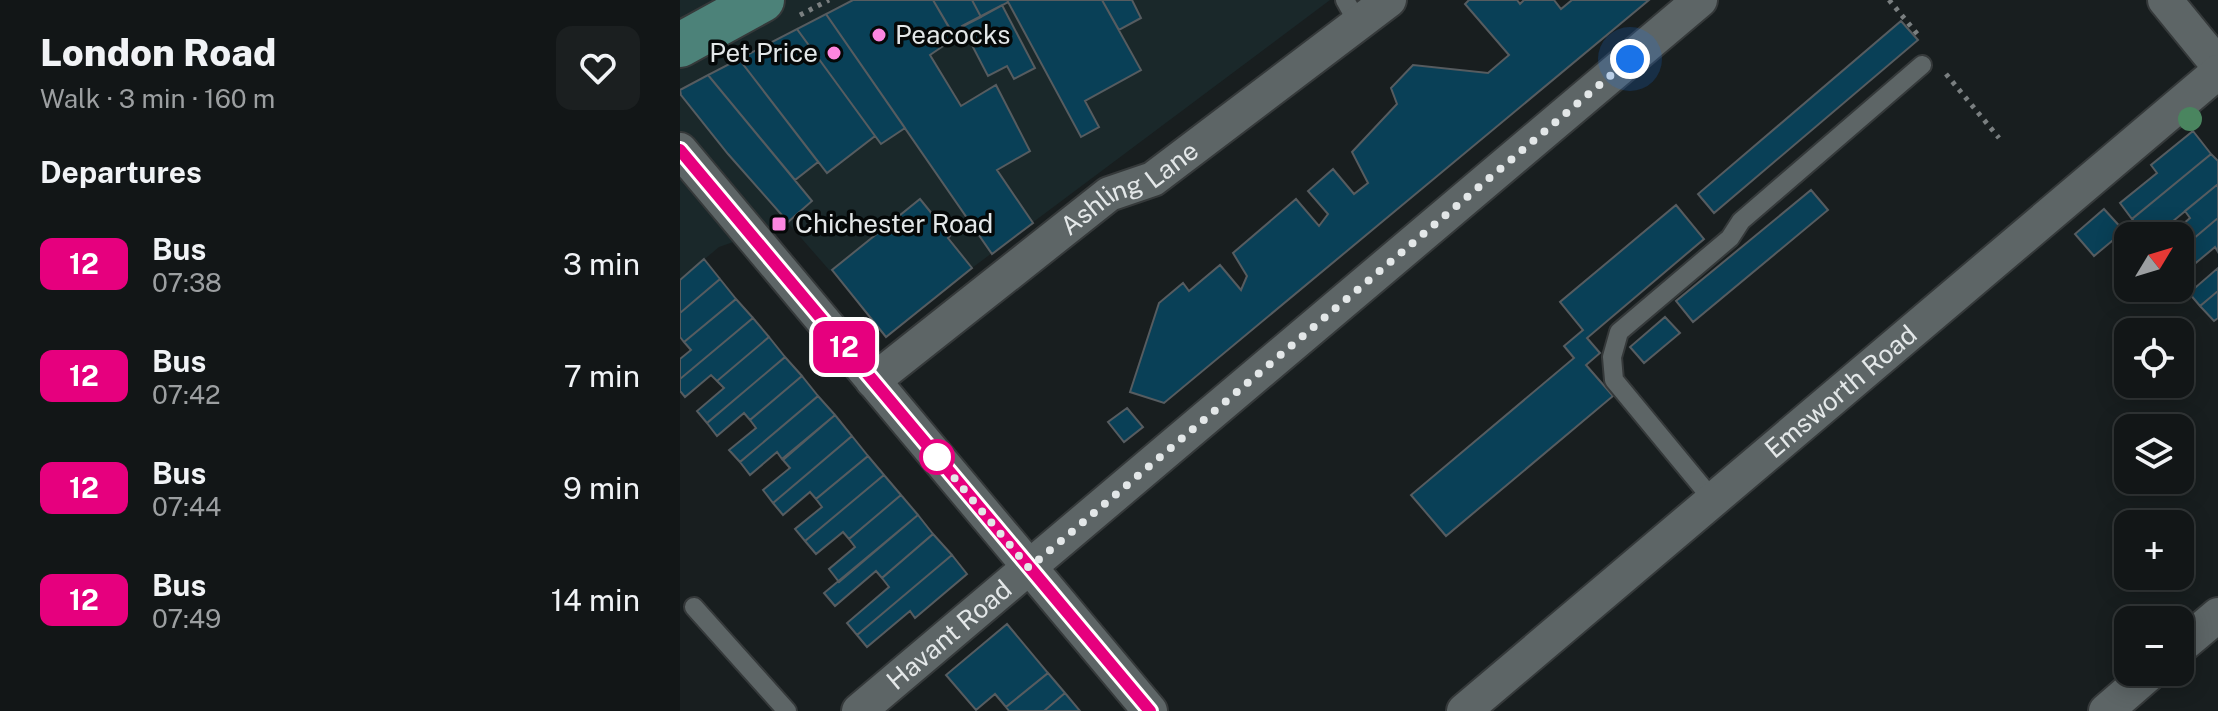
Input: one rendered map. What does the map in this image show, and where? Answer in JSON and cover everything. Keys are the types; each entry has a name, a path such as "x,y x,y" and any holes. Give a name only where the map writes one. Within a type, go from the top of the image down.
{"main road":[{"path":"680,45 762,0"}],"street":[{"name":"Ashling Lane","path":"873,381 1109,194 1153,179 1351,12 1389,0"},
{"name":"Havant Road","path":"859,711 1700,0"},
{"path":"2165,0 2218,65"},
{"name":"Emsworth Road","path":"1464,711 2218,72"},
{"path":"680,150 1150,711"},
{"path":"2194,635 2218,615"},
{"path":"2106,711 2135,686"}],"lane":[{"path":"1713,500 1614,380 1612,357 1619,332 1730,238 1741,221 1922,65"},
{"path":"694,607 787,711"}],"shaded area":[{"path":"680,0 1330,0 972,268 920,199 830,271 788,223 719,247 680,280"}],"building":[{"path":"853,0 933,0 955,38 930,55 961,106 996,85 1030,151 997,170 1033,223 992,254 826,14"},
{"path":"933,0 972,0 981,17 952,32"},
{"path":"972,0 1007,0 1008,2 981,17"},
{"path":"1007,0 1102,0 1141,70 1085,101 1099,127 1081,137"},
{"path":"1102,0 1132,0 1141,18 1119,30"},
{"path":"1469,0 1517,0 1520,4 1524,0 1554,0 1561,9 1572,0 1649,0 1164,403 1130,392 1159,303 1183,283 1189,291 1220,265 1241,290 1247,276 1233,253 1296,199 1319,226 1328,214 1308,191 1333,169 1354,194 1368,183 1352,152 1397,104 1391,88 1413,65 1488,73 1509,55 1465,4"},
{"path":"1002,5 1035,68 1014,79 1007,66 988,76 962,26"},
{"path":"826,14 905,128 881,144 797,29"},
{"path":"1901,21 1918,40 1714,213 1698,194"},
{"path":"797,29 875,136 827,173 739,59"},
{"path":"739,59 818,162 795,180 708,75"},
{"path":"708,75 812,201 788,222 681,95 680,90"},
{"path":"2193,131 2211,154 2132,219 2120,203 2157,173 2151,165"},
{"path":"2211,154 2218,161 2218,184 2172,222 2134,222 2132,219"},
{"path":"2218,184 2218,218 2194,238 2194,222 2185,222 2190,218 2185,211"},
{"path":"1811,190 1828,210 1693,322 1676,301"},
{"path":"920,199 972,268 886,337 832,270"},
{"path":"1676,205 1704,239 1587,338 1600,353 1586,365 1613,396 1446,536 1411,495 1574,358 1564,346 1583,330 1560,302"},
{"path":"2104,209 2116,222 2114,239 2094,256 2075,234"},
{"path":"2218,218 2218,252 2215,247 2194,264 2194,238"},
{"path":"704,259 720,279 680,313 680,280"},
{"path":"2218,268 2218,291 2200,306 2194,299 2194,289"},
{"path":"720,279 736,299 684,342 680,337 680,313"},
{"path":"2218,291 2218,318 2214,321 2200,306"},
{"path":"736,299 753,318 680,379 680,359 691,350 684,342"},
{"path":"1665,317 1680,333 1644,363 1630,347"},
{"path":"753,318 769,337 717,381 711,375 685,397 680,391 680,379"},
{"path":"769,337 785,357 707,423 697,411 724,388 717,381"},
{"path":"785,357 802,376 750,420 744,413 717,436 707,423"},
{"path":"802,376 818,396 740,462 729,450 756,428 750,420"},
{"path":"818,396 835,415 782,459 777,452 750,475 740,462"},
{"path":"1127,408 1143,427 1124,442 1108,422"},
{"path":"835,415 852,436 773,503 763,490 790,468 783,460"},
{"path":"852,436 868,456 816,499 810,492 783,515 773,503"},
{"path":"868,456 884,475 805,541 795,529 822,507 816,499"},
{"path":"884,475 901,495 849,539 843,532 816,554 805,541"},
{"path":"901,495 918,515 839,582 829,569 855,547 849,539"},
{"path":"918,515 933,534 882,578 876,571 835,606 824,593"},
{"path":"933,534 952,555 857,635 847,623 889,587 882,578"},
{"path":"952,555 967,574 915,618 910,611 867,647 857,635"},
{"path":"1007,624 1048,673 1006,707 995,694 976,710 946,675"},
{"path":"1048,673 1065,693 1044,711 1009,711 1006,707"},
{"path":"1065,693 1080,711 1044,711"}],"bus line":[{"name":"12","path":"680,150 1150,711"}],"place":[{"name":"Peacocks","path":"879,35"},
{"name":"Pet Price","path":"834,53"},
{"name":"Chichester Road","path":"779,224"}],"route":[{"path":"937,457 932,451 1029,568 1630,59"}]}
